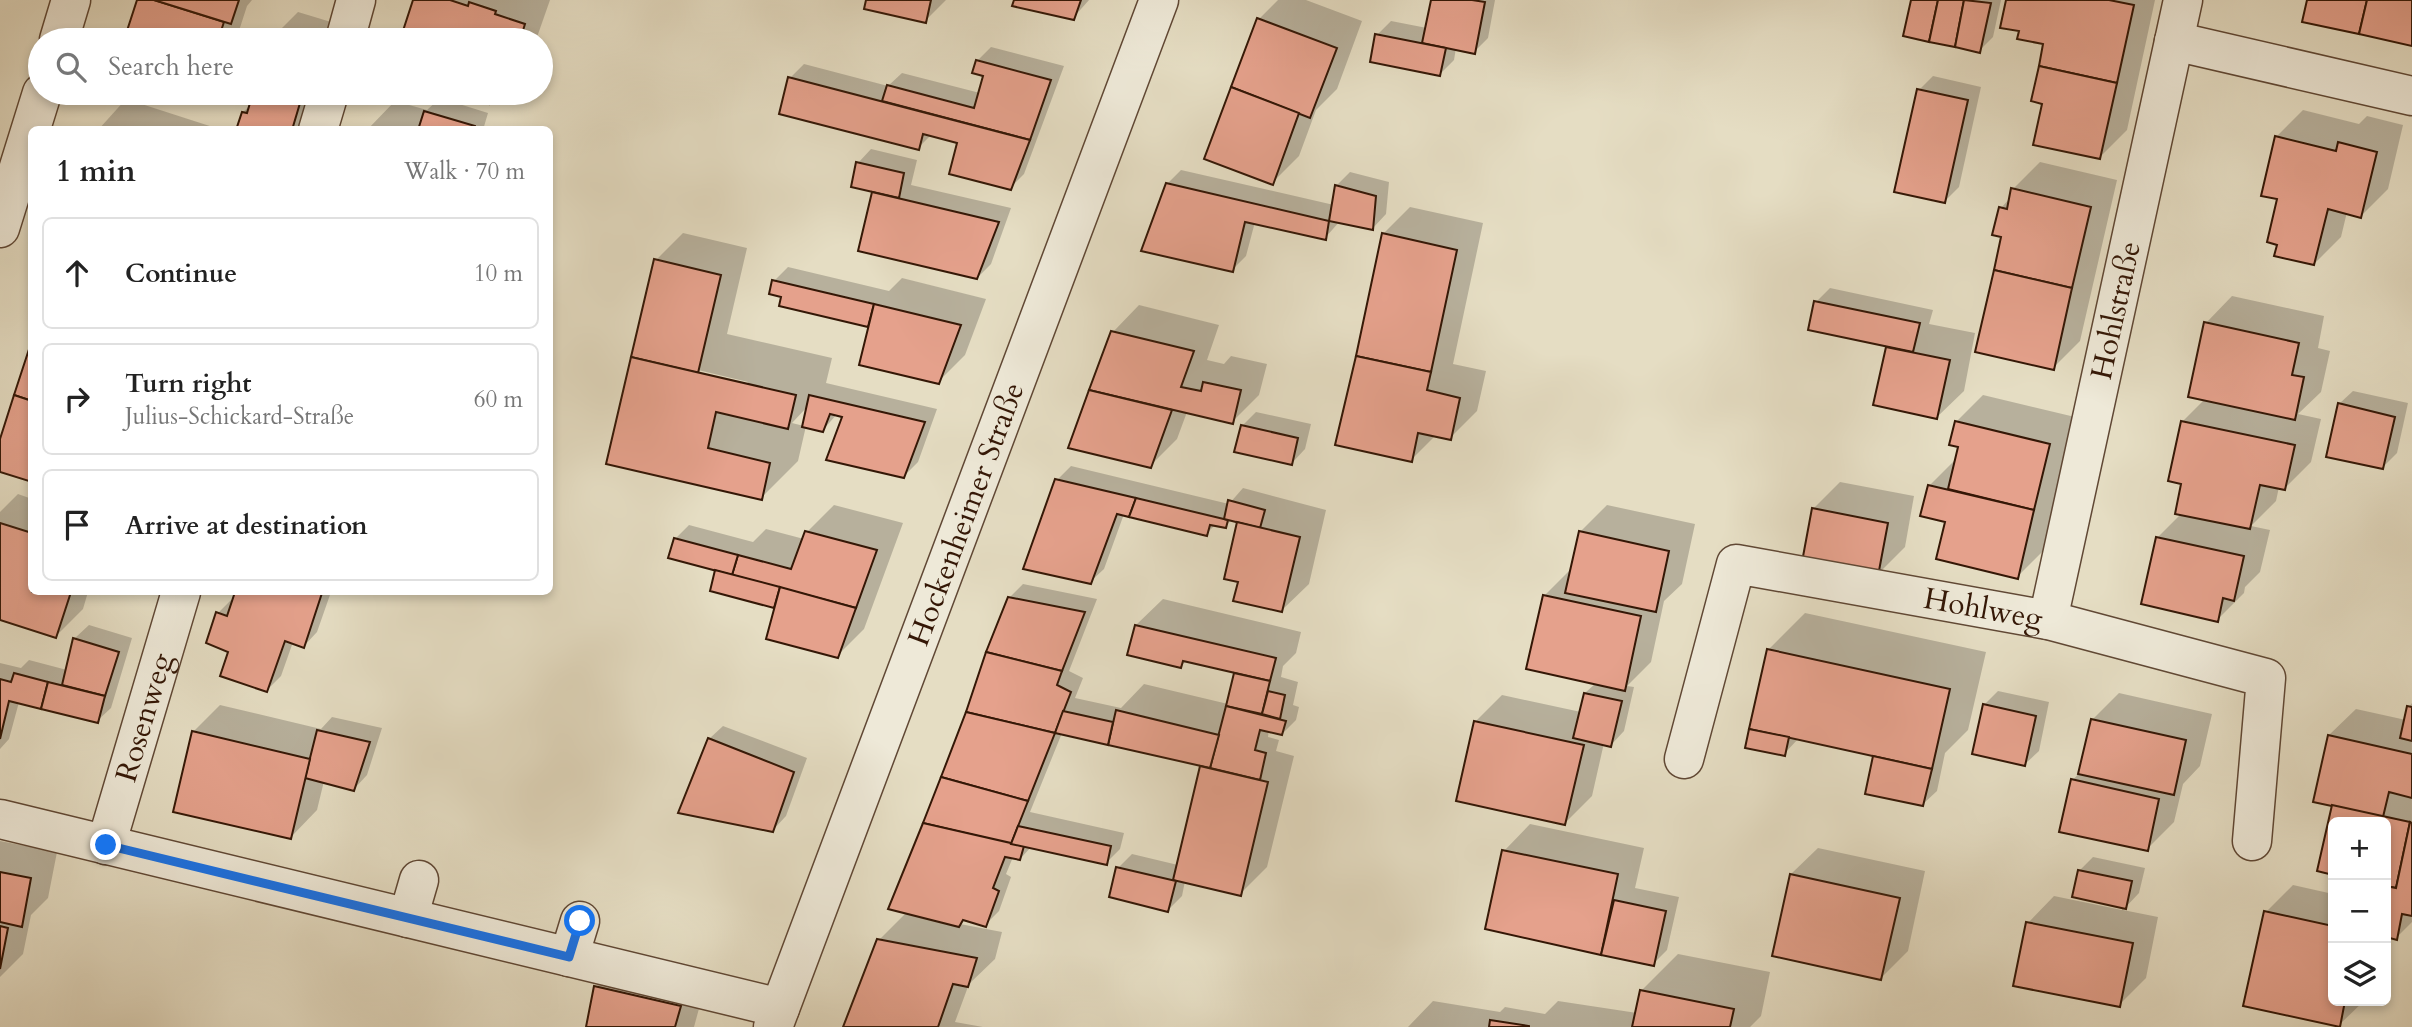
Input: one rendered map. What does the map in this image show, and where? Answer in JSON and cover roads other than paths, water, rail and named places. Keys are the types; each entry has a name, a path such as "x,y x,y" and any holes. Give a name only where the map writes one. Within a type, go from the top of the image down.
{"street":[{"path":"63,28 71,0"},
{"path":"348,28 356,0"},
{"name":"Hockenheimer Straße","path":"777,1017 1159,0"},
{"name":"Hohlstraße","path":"2048,620 2183,0"},
{"path":"2174,41 2412,96"},
{"path":"32,126 38,105"},
{"path":"319,126 325,105"},
{"path":"0,228 28,138"},
{"name":"Hohlweg","path":"1684,759 1736,564 2048,620 2266,678 2252,841"},
{"name":"Rosenweg","path":"106,845 180,595"},
{"path":"0,818 741,997 777,1017"},
{"path":"408,918 419,880"},
{"path":"569,957 580,921"}]}
